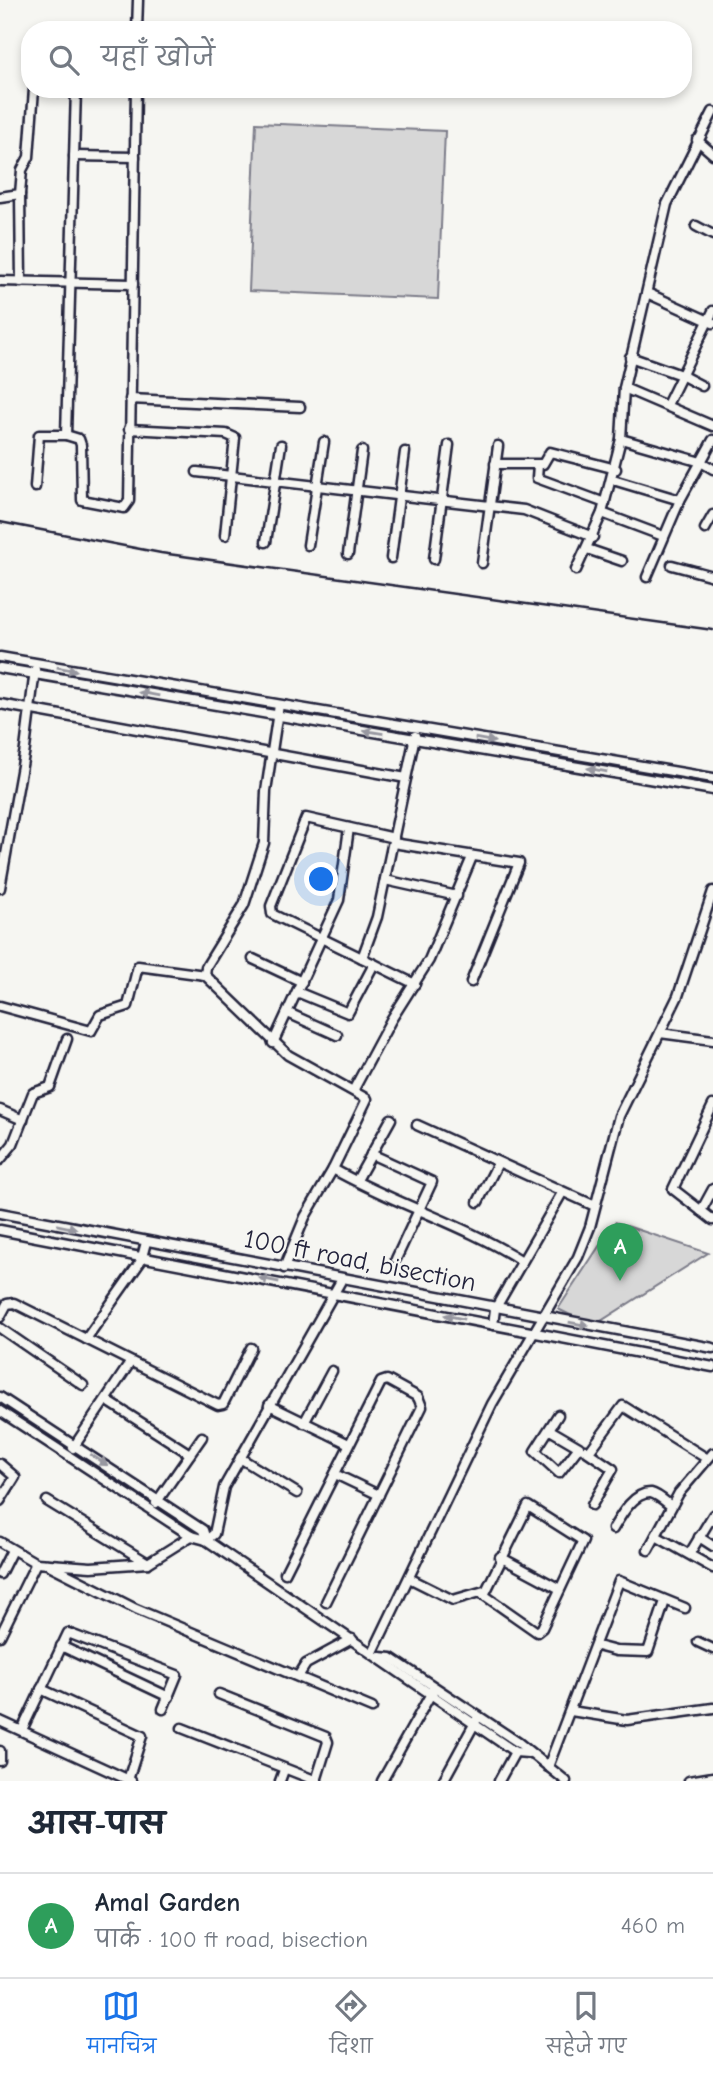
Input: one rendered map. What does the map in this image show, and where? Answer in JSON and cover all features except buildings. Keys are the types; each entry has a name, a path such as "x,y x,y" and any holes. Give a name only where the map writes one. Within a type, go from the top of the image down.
{"street":[{"path":"138,0 138,21"},
{"path":"21,282 20,194 22,170 30,149 33,98"},
{"path":"66,435 76,98"},
{"path":"35,487 39,435 66,435 79,439 81,445 82,500 124,508 129,501 136,98"},
{"path":"576,570 593,537 616,469 624,388 667,204 713,112"},
{"path":"697,140 713,154"},
{"path":"74,156 135,157"},
{"path":"0,197 20,194"},
{"path":"696,226 713,235"},
{"path":"0,281 133,284"},
{"path":"646,293 710,322"},
{"path":"667,405 710,322 713,311"},
{"path":"631,358 681,375 702,386"},
{"path":"624,388 713,426"},
{"path":"130,399 300,407"},
{"path":"129,429 233,435 236,441 225,535"},
{"path":"621,439 713,469"},
{"path":"647,578 680,500 713,440"},
{"path":"308,545 324,442"},
{"path":"433,559 449,444"},
{"path":"266,542 281,445"},
{"path":"482,563 498,446"},
{"path":"348,554 362,451"},
{"path":"391,558 405,452"},
{"path":"495,464 538,465 544,463 550,452 616,469"},
{"path":"538,465 537,478 606,503"},
{"path":"197,472 319,484 534,513 593,537"},
{"path":"613,480 680,500"},
{"path":"602,513 663,536"},
{"path":"705,529 713,515"},
{"path":"587,549 622,561"},
{"path":"672,565 713,576"},
{"path":"0,657 713,778"},
{"path":"0,888 30,709 35,663"},
{"path":"0,668 713,790"},
{"path":"0,704 406,778"},
{"path":"205,975 206,967 244,905 264,843 271,755 279,705"},
{"path":"362,958 373,932 416,729"},
{"path":"631,776 632,765"},
{"path":"415,984 272,914 271,906 304,819 472,857 520,865 471,982"},
{"path":"273,1043 339,900 349,828"},
{"path":"354,1089 446,925 472,857"},
{"path":"385,880 457,897"},
{"path":"376,1654 492,1404 536,1333 578,1257 596,1206 619,1116 692,961 713,891"},
{"path":"253,960 302,982"},
{"path":"297,992 348,1013 374,964"},
{"path":"0,1006 90,1031 100,1015 127,1007 138,966 205,975 273,1043 303,1065 354,1089 368,1101 333,1169 304,1217 284,1268"},
{"path":"288,1013 337,1035"},
{"path":"660,1033 713,1039"},
{"path":"2,1156 13,1144 33,1093 50,1087 67,1039"},
{"path":"713,1105 673,1189 713,1220"},
{"path":"0,1110 23,1120"},
{"path":"357,1180 391,1119"},
{"path":"417,1125 562,1193 596,1206"},
{"path":"371,1154 429,1178 432,1186 396,1259"},
{"path":"478,1202 498,1163"},
{"path":"333,1169 477,1234 522,1261"},
{"path":"701,1210 713,1189"},
{"path":"493,1325 495,1309 562,1193"},
{"name":"100 ft road, bisection","path":"0,1213 495,1309 713,1348"},
{"name":"100 ft road, bisection","path":"0,1230 713,1367"},
{"path":"86,1339 143,1257 146,1242"},
{"path":"206,1540 214,1534 224,1487 269,1405 336,1294 342,1279"},
{"path":"0,1317 7,1304 15,1303 130,1363 220,1405 251,1349"},
{"path":"0,1328 83,1385"},
{"path":"68,1454 130,1363"},
{"path":"304,1423 332,1371"},
{"path":"285,1573 383,1381 421,1401 422,1407 326,1602"},
{"path":"0,1397 159,1499 203,1530 206,1540"},
{"path":"106,1400 190,1454"},
{"path":"269,1405 349,1444"},
{"path":"589,1452 623,1406 709,1456 671,1506 649,1550"},
{"path":"0,1410 191,1536 206,1540 352,1639 376,1654 391,1658 515,1752 528,1753"},
{"path":"558,1415 535,1451 558,1473 579,1447"},
{"path":"550,1430 613,1469 592,1505"},
{"path":"151,1510 202,1437"},
{"path":"240,1458 297,1493"},
{"path":"0,1464 15,1477 0,1501"},
{"path":"335,1474 379,1495"},
{"path":"614,1530 626,1508 646,1494 654,1494 671,1506"},
{"path":"47,1501 148,1563"},
{"path":"527,1506 583,1539 560,1589 542,1628 537,1632 486,1598 484,1591 527,1506"},
{"path":"690,1553 713,1515"},
{"path":"0,1542 36,1563 90,1567 148,1563 191,1536"},
{"path":"656,1536 713,1567"},
{"path":"699,1537 713,1546"},
{"path":"0,1574 12,1550"},
{"path":"500,1557 560,1589"},
{"path":"0,1636 36,1563"},
{"path":"47,1564 136,1609 299,1675 372,1708"},
{"path":"409,1578 453,1600 484,1591"},
{"path":"548,1767 597,1646 619,1581 685,1608"},
{"path":"597,1646 616,1651 648,1652 665,1601"},
{"path":"22,1730 69,1633 177,1675 163,1709"},
{"path":"299,1675 306,1664 352,1639"},
{"path":"698,1642 713,1649"},
{"path":"61,1646 169,1697"},
{"path":"0,1721 130,1780 142,1736 41,1689"},
{"path":"382,1781 432,1690"},
{"path":"182,1728 316,1781 328,1742 326,1737 219,1694"},
{"path":"571,1710 627,1720 713,1707"},
{"path":"476,1720 519,1744 566,1781"},
{"path":"443,1781 476,1720"},
{"path":"0,1751 0,1761"},
{"path":"499,1781 515,1752"},
{"path":"280,1781 284,1770"},
{"path":"689,1781 713,1777"}],"shaded area":[{"path":"256,123 445,131 438,299 249,291"},
{"path":"615,1222 708,1253 593,1326 558,1309"}],"railway":[{"path":"0,522 161,553 713,630"}],"place":[{"name":"Amal Garden","path":"620,1281"}]}
